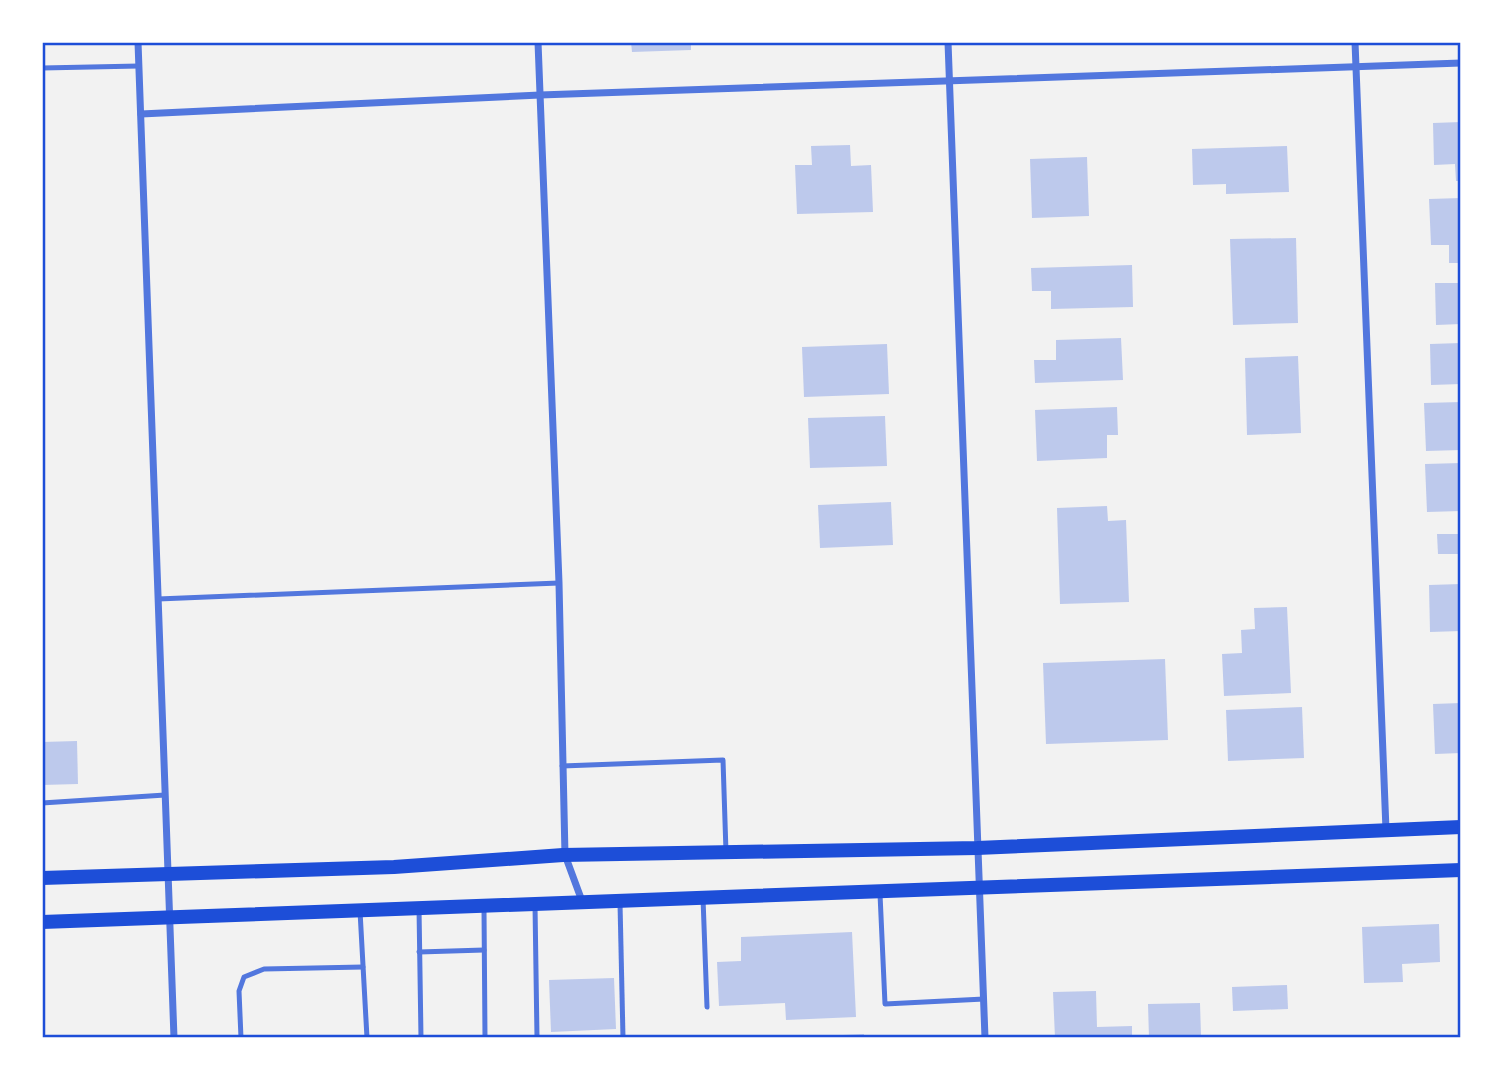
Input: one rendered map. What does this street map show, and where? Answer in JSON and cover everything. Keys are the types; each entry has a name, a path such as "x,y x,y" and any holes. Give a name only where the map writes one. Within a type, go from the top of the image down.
{"main road":[{"path":"42,878 394,867 565,855 977,848 1461,827"},
{"path":"42,922 1461,870"}],"street":[{"path":"138,42 174,1038"},
{"path":"538,42 559,583 565,855 582,901"},
{"path":"948,42 985,1038"},
{"path":"1355,42 1386,830"},
{"path":"141,114 949,79 1461,63"}],"lane":[{"path":"42,68 139,66"},
{"path":"159,599 559,583"},
{"path":"562,766 723,760 726,852"},
{"path":"42,803 165,795"},
{"path":"880,891 885,1003 984,999"},
{"path":"703,897 707,1007"},
{"path":"620,900 623,1038"},
{"path":"535,903 537,1038"},
{"path":"484,905 485,1038"},
{"path":"419,908 421,1038"},
{"path":"360,911 367,1038"},
{"path":"419,952 484,950"},
{"path":"241,1038 239,991 244,978 264,969 363,967"}],"building":[{"path":"631,42 691,42 691,50 632,52"},
{"path":"1461,122 1461,181 1456,181 1455,164 1434,165 1433,123"},
{"path":"850,145 851,166 871,165 873,212 797,214 795,165 812,165 811,146"},
{"path":"1287,146 1289,192 1226,194 1226,184 1193,185 1192,149"},
{"path":"1087,157 1089,216 1032,218 1030,159"},
{"path":"1461,198 1461,263 1449,263 1449,245 1431,245 1429,199"},
{"path":"1296,238 1298,323 1233,325 1230,239"},
{"path":"1132,265 1133,307 1051,309 1051,291 1032,291 1031,268"},
{"path":"1435,283 1461,283 1461,324 1436,325"},
{"path":"1121,338 1123,380 1035,383 1034,360 1056,360 1056,340"},
{"path":"1461,343 1461,384 1431,385 1430,344"},
{"path":"887,344 889,394 804,397 802,347"},
{"path":"1298,356 1301,433 1247,435 1245,358"},
{"path":"1461,402 1461,450 1426,451 1424,403"},
{"path":"1117,407 1118,435 1107,435 1107,458 1037,461 1035,410"},
{"path":"885,416 887,466 810,468 808,418"},
{"path":"1461,463 1461,511 1427,512 1425,464"},
{"path":"891,502 893,545 820,548 818,505"},
{"path":"1107,506 1108,521 1126,520 1129,602 1060,604 1057,508"},
{"path":"1437,534 1461,534 1461,554 1438,554"},
{"path":"1461,584 1461,631 1430,632 1429,585"},
{"path":"1287,607 1291,693 1224,696 1222,654 1242,653 1241,630 1255,629 1254,608"},
{"path":"1165,659 1168,740 1046,744 1043,663"},
{"path":"1461,703 1461,753 1435,754 1433,704"},
{"path":"1302,707 1304,758 1228,761 1226,710"},
{"path":"77,741 78,784 42,785 42,742"},
{"path":"1439,924 1440,962 1402,964 1403,982 1364,983 1362,927"},
{"path":"852,932 856,1017 786,1020 785,1003 719,1006 717,962 741,961 741,937"},
{"path":"614,978 616,1029 551,1032 549,980"},
{"path":"1287,985 1288,1009 1233,1011 1232,987"},
{"path":"1096,991 1097,1027 1132,1026 1132,1038 1055,1038 1053,992"},
{"path":"1200,1003 1201,1036 1149,1038 1148,1004"},
{"path":"864,1034 864,1038 822,1038 822,1036"}]}
